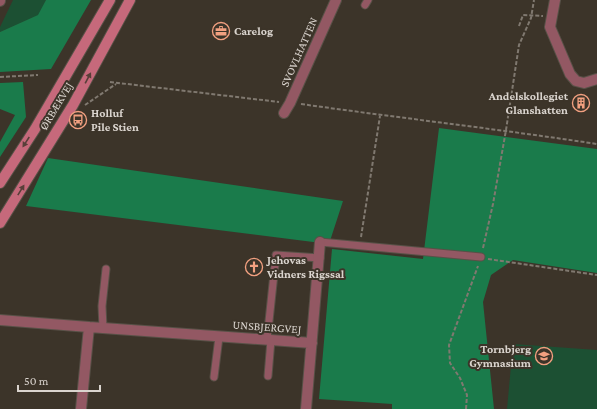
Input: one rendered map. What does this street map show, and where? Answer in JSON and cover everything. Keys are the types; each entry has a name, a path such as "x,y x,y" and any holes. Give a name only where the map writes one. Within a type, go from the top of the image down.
{"main road":[{"name":"ØRBÆKVEJ","path":"0,183 35,129 110,0"},
{"name":"ØRBÆKVEJ","path":"0,223 73,105 130,0"}],"street":[{"name":"SVOVLHATTEN","path":"284,113 290,103 336,0"},
{"path":"555,0 550,27 570,74 576,81 584,83 597,79"},
{"name":"UNSBJERGVEJ","path":"0,320 312,343 320,258 320,242"},
{"path":"81,409 89,327"},
{"path":"306,409 312,343"}],"lane":[{"name":"UNSBJERGVEJ","path":"320,242 481,258"},
{"path":"268,376 269,340 276,255 320,258"},
{"path":"103,328 102,306 106,269"},
{"path":"214,377 219,337"}],"path":[{"path":"466,409 468,395 460,378 450,363 449,345 481,258 493,204 519,45 531,15 534,0"},
{"path":"519,26 523,15 552,16"},
{"path":"0,77 38,75"},
{"path":"110,82 290,103 380,116 506,130 597,144"},
{"path":"81,110 84,105 117,83"},
{"path":"360,246 380,116"},
{"path":"481,258 597,275"}],"green space":[{"path":"13,0 46,0 39,15 0,32 0,27"},
{"path":"46,0 91,0 51,69 0,72 0,32 38,15"},
{"path":"23,82 26,117 0,157 0,142 15,115 0,109 0,83"},
{"path":"439,128 597,149 597,273 513,260 491,275 483,302 494,409 392,409 392,404 319,399 332,249 423,259"},
{"path":"48,158 343,201 329,244 26,206"},
{"path":"513,344 597,350 597,409 507,409"}],"place":[{"name":"Carelog","path":"221,31"},
{"name":"Andelskollegiet Glanshatten","path":"581,103"},
{"name":"Holluf Pile Stien","path":"78,120"},
{"name":"Jehovas Vidners Rigssal","path":"254,267"},
{"name":"Tornbjerg Gymnasium","path":"544,356"}]}
